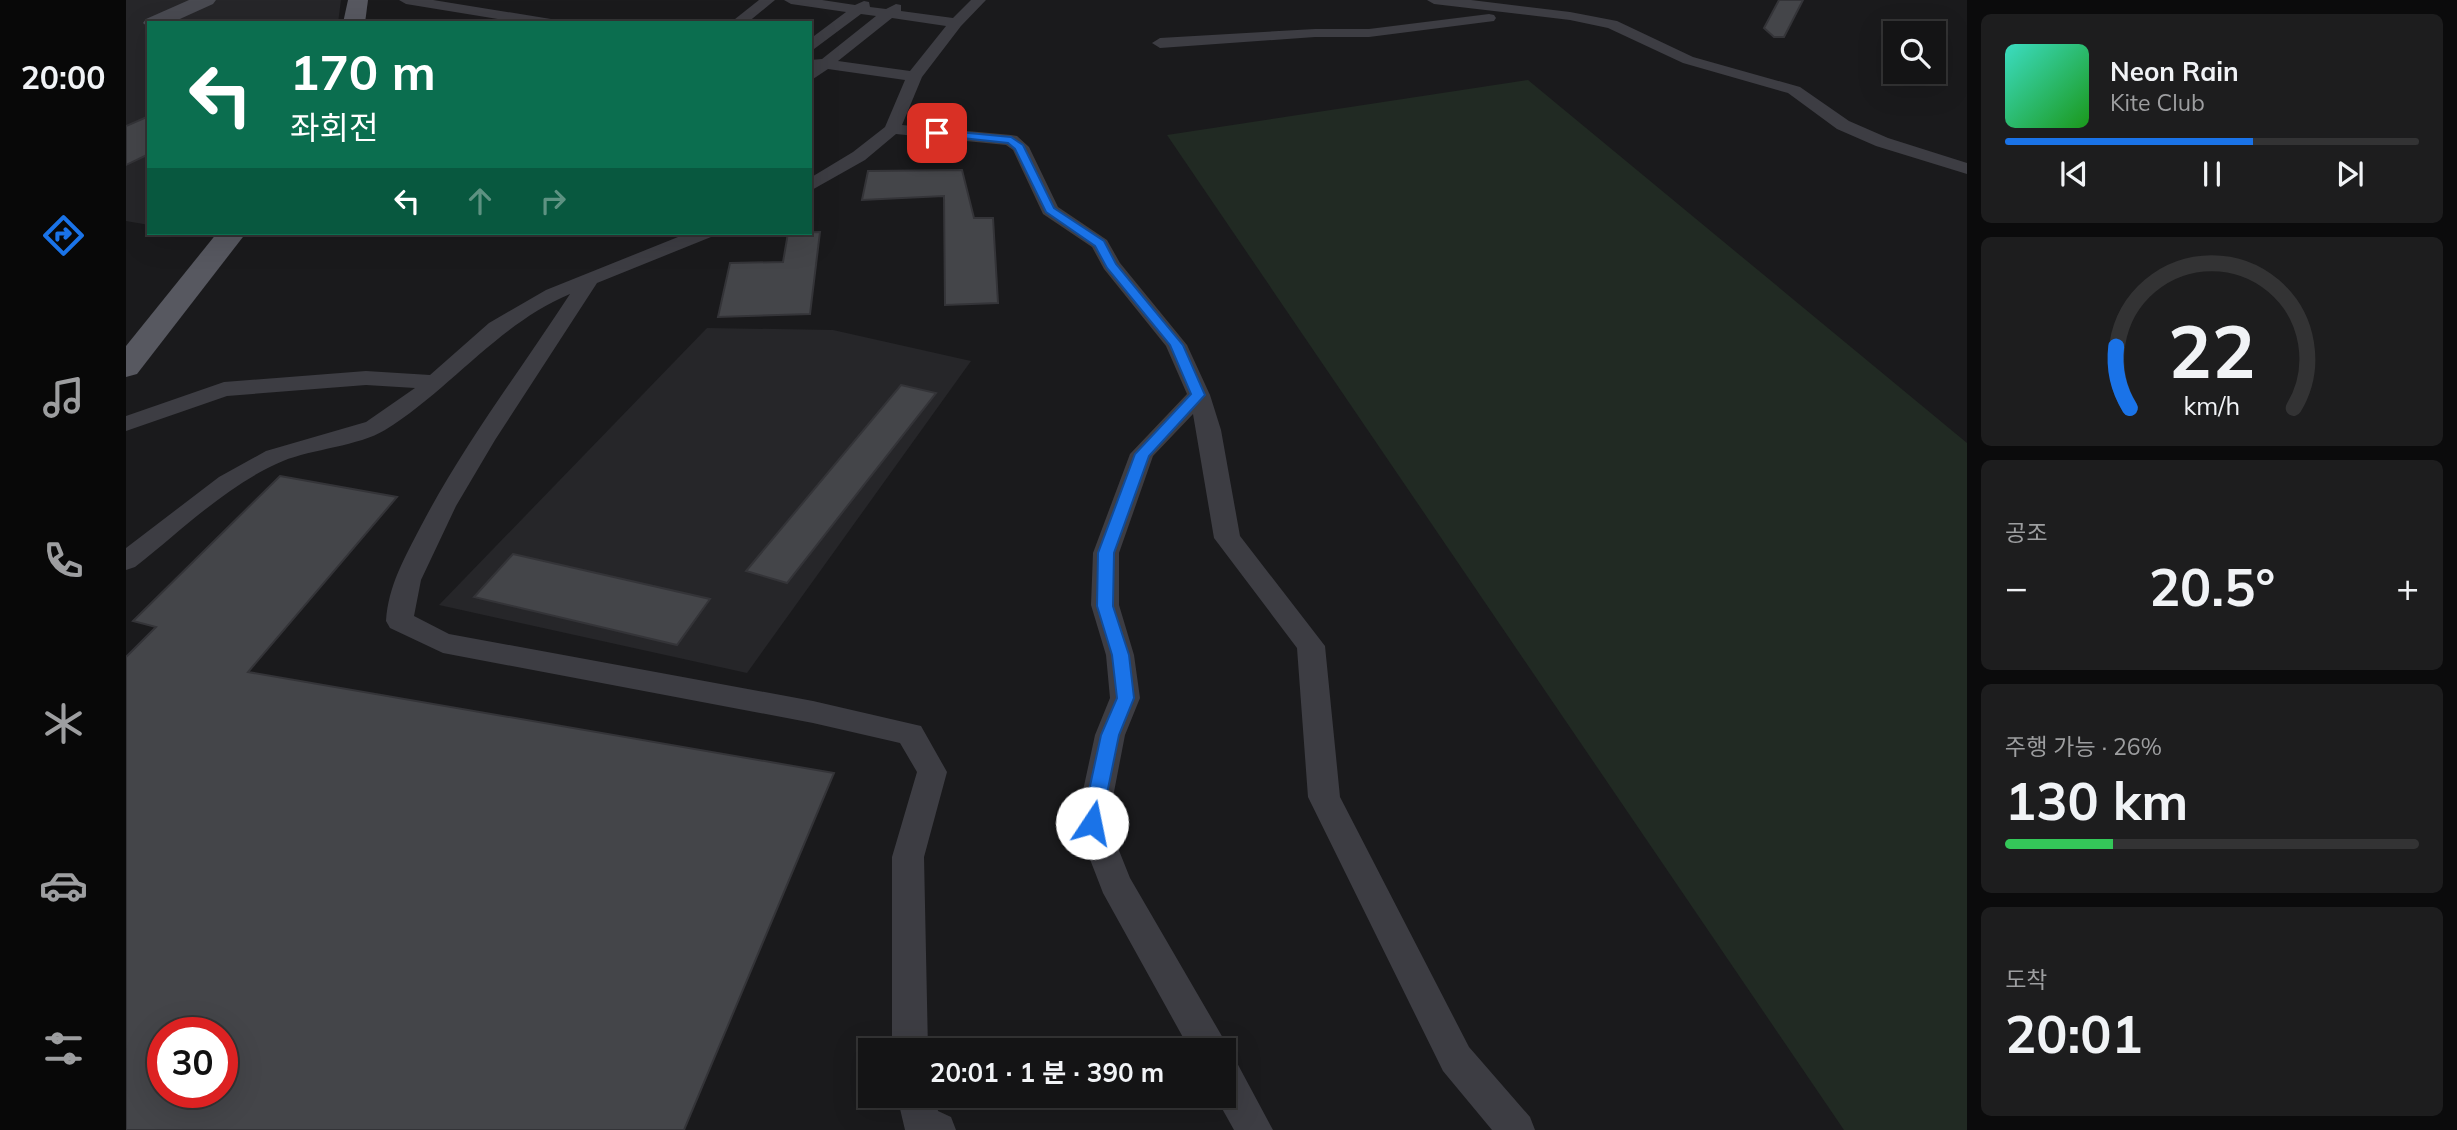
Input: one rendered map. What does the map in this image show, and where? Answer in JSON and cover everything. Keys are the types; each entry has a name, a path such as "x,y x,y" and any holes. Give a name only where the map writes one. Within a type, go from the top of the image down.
{"main road":[{"path":"354,21 358,0"},
{"path":"126,368 230,235"}],"street":[{"path":"158,21 206,0"},
{"path":"406,0 538,21"},
{"path":"740,21 768,0"},
{"path":"791,0 835,3 857,10 956,23"},
{"path":"812,45 871,0"},
{"path":"818,63 906,0"},
{"path":"1434,0 1612,24 1688,60 1794,90 1816,108 1869,136 1967,169"},
{"path":"812,21 835,3"},
{"path":"947,4 975,4"},
{"path":"812,185 859,156 892,129 914,76 956,23 975,4"},
{"path":"1160,43 1315,33 1369,33 1536,12"},
{"path":"818,63 914,76"},
{"path":"892,129 1011,140 1020,148 1050,210 1100,244 1111,265 1176,345 1199,395 1209,430 1227,538 1311,646 1324,797 1455,1059 1516,1130"},
{"path":"126,561 228,482 274,456 374,427 436,382 497,328 553,293 700,235"},
{"path":"590,279 561,326 532,363 449,494 400,596 400,621 443,643 813,712 910,734 933,772 908,857 910,1038"},
{"path":"126,424 224,388 366,378 436,382"},
{"path":"1199,395 1143,454 1106,553 1105,606 1120,655 1125,698 1110,735 1092,823 1115,883 1203,1038"},
{"path":"1236,1097 1254,1130"},
{"path":"918,1108 921,1123 937,1130"}],"shaded area":[{"path":"126,0 341,0 338,21 147,21 147,225 126,221"},
{"path":"1528,80 1967,443 1967,1130 1844,1130 1167,135"},
{"path":"707,328 833,330 971,361 747,673 439,605"}],"building":[{"path":"1779,0 1803,0 1784,37 1774,37 1764,28"},
{"path":"147,117 147,155 126,165 126,126"},
{"path":"962,170 974,218 993,218 998,303 945,305 944,196 862,200 868,171"},
{"path":"812,232 820,232 810,314 718,317 730,263 783,262 788,235 812,235"},
{"path":"901,385 936,393 787,583 746,571"},
{"path":"280,476 397,497 248,672 834,773 684,1130 126,1130 126,657 156,627 133,621"},
{"path":"513,554 710,599 677,645 474,597"}],"route":[{"path":"937,133 1011,140 1020,148 1050,210 1100,244 1111,265 1176,345 1199,395 1143,454 1106,553 1105,606 1120,655 1125,698 1110,735 1092,823"}]}
